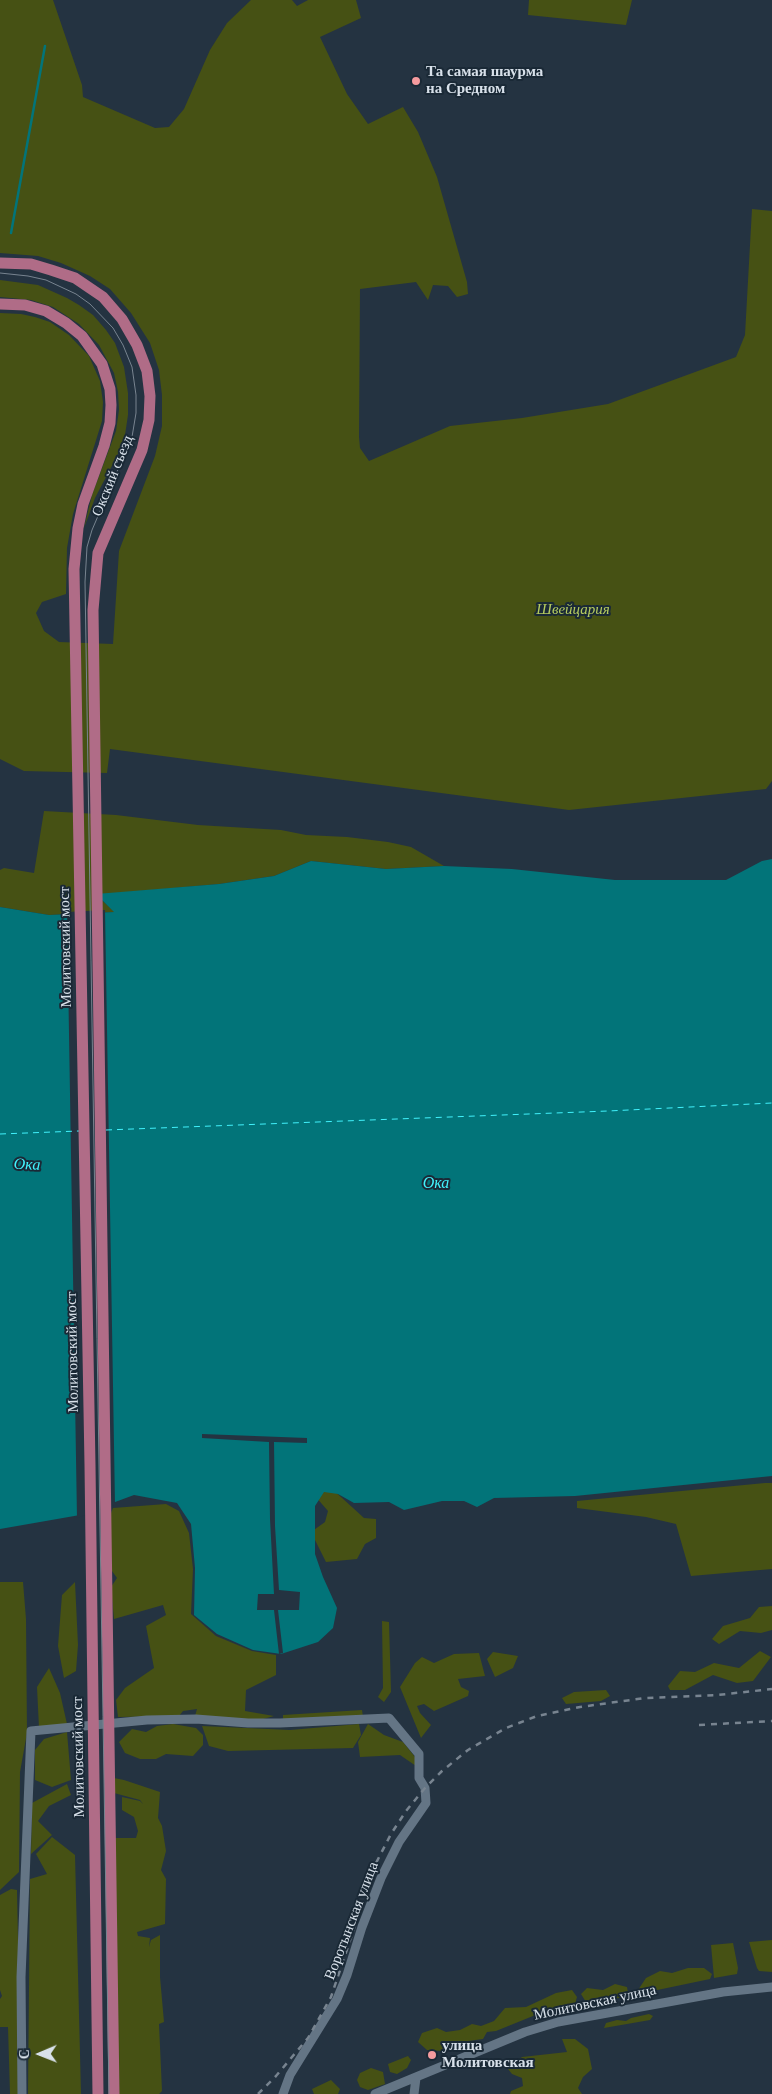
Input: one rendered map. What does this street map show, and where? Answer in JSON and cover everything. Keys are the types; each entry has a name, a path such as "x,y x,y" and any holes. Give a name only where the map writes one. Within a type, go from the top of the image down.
{"main road":[{"name":"Окский съезд","path":"0,263 31,264 75,278 90,287 103,297 122,319 138,344 147,371 150,396 146,437 98,553 93,610"},
{"name":"Окский съезд","path":"0,304 36,308 66,323 82,336 95,352 102,364 110,388 110,423 104,446 83,504 78,528 75,548 75,610"},
{"name":"Молитовский мост","path":"75,610 90,1456 98,2094"},
{"name":"Молитовский мост","path":"93,610 114,2094"}],"street":[{"name":"Воротынская улица","path":"22,2094 21,1977 31,1731 147,1720 196,1718 248,1723 389,1718 419,1754 419,1778 425,1788 426,1803 399,1842 390,1860 362,1927 347,1975 337,1999 290,2075 283,2094"},
{"name":"Молитовская улица","path":"375,2094 525,2032 558,2022 723,1992 772,1987"},
{"path":"414,2094 416,2078"}],"green space":[{"name":"Швейцария","path":"0,0 53,0 82,85 83,97 155,128 169,127 184,109 210,50 227,23 251,0 292,0 297,6 308,0 356,0 361,18 320,37 347,94 368,124 403,107 418,132 437,177 467,282 468,294 457,297 448,286 433,285 428,300 416,282 360,289 359,437 360,448 369,461 450,426 522,418 608,404 736,357 745,335 752,209 772,211 772,781 766,789 569,810 110,749 107,773 24,771 0,759 0,313 21,314 50,322 69,335 89,356 100,381 103,402 102,421 73,514 67,548 66,594 42,602 36,613 44,631 59,642 113,644 119,551 155,456 162,426 162,395 159,370 150,343 131,313 110,289 90,276 61,263 38,256 0,253"},
{"path":"529,0 632,0 626,25 528,15"},
{"path":"0,280 38,285 79,305 93,315 106,330 115,343 124,367 128,393 128,415 125,435 117,456 95,498 84,528 92,495 116,431 119,410 114,373 99,345 79,324 53,307 31,300 0,297"},
{"path":"44,811 116,815 198,825 281,830 306,835 388,842 411,847 444,866 386,869 311,861 274,876 219,884 96,895 115,912 49,915 0,907 0,870 4,868 34,873"},
{"path":"772,1483 772,1569 691,1576 676,1524 646,1517 577,1508 577,1501"},
{"path":"330,1487 364,1518 376,1519 376,1538 365,1544 357,1559 326,1562 311,1532 325,1522 328,1511 315,1496"},
{"path":"166,1504 179,1511 189,1533 193,1569 191,1614 216,1636 252,1651 276,1655 276,1675 246,1690 245,1711 274,1716 256,1721 195,1716 197,1709 183,1711 179,1716 118,1717 116,1700 125,1688 154,1668 146,1626 166,1615 163,1605 114,1619 111,1587 117,1578 112,1571 109,1518 113,1508"},
{"path":"0,1582 23,1582 26,1619 27,1733 20,1772 19,1872 0,1890"},
{"path":"75,1582 78,1645 76,1671 64,1678 58,1646 62,1595"},
{"path":"772,1606 772,1630 761,1633 740,1631 719,1644 712,1639 723,1626 750,1618 759,1607"},
{"path":"382,1621 389,1622 391,1692 384,1702 378,1697 383,1688"},
{"path":"760,1651 771,1657 753,1681 737,1683 713,1675 685,1690 670,1690 668,1686 680,1671 695,1672 714,1663 739,1668"},
{"path":"493,1652 518,1656 513,1668 495,1677 487,1659"},
{"path":"479,1653 485,1676 458,1679 461,1687 469,1691 468,1696 434,1711 424,1704 417,1706 420,1713 431,1725 421,1738 400,1687 415,1663 422,1657 434,1663 454,1654"},
{"path":"49,1668 60,1693 67,1724 39,1728 37,1687"},
{"path":"606,1690 610,1696 601,1701 566,1704 562,1698 574,1692"},
{"path":"362,1710 363,1717 283,1721 283,1715"},
{"path":"173,1724 196,1728 203,1735 203,1745 193,1756 166,1754 156,1759 140,1759 125,1753 119,1742 132,1729 146,1732 157,1726"},
{"path":"359,1724 361,1735 353,1748 228,1751 209,1746 202,1726 290,1730"},
{"path":"368,1724 384,1735 403,1742 415,1757 416,1766 400,1755 360,1757 358,1742"},
{"path":"67,1732 71,1780 52,1787 35,1780 35,1750 44,1739"},
{"path":"114,1778 160,1792 158,1818 162,1826 166,1851 161,1870 166,1879 165,1924 137,1932 138,1936 150,1938 149,1947 151,1940 160,1935 160,1977 164,2022 159,2024 162,2091 159,2094 119,2094 113,1838 136,1838 138,1831 134,1817 122,1810 122,1797 140,1801 143,1804 140,1800 114,1793"},
{"path":"67,1784 71,1795 49,1806 38,1821 52,1835 31,1854 32,1803"},
{"path":"52,1837 75,1855 81,2094 28,2094 30,1879 47,1874 36,1854"},
{"path":"11,1889 17,1890 21,2094 10,2094 8,2027 0,2027 0,1999 2,1996 0,1990 0,1895"},
{"path":"772,1940 772,1972 759,1971 749,1942"},
{"path":"733,1943 738,1968 737,1974 714,1978 711,1945"},
{"path":"688,1968 704,1968 712,1974 710,1979 643,1993 638,1990 646,1978 660,1971 672,1973"},
{"path":"615,1984 627,1987 628,1993 619,1998 586,2002 581,1994 587,1988 603,1990"},
{"path":"572,1990 577,1997 575,2004 533,2016 496,2031 487,2032 483,2039 468,2041 464,2047 441,2051 427,2050 418,2042 422,2033 437,2028 446,2032 460,2030 472,2024 481,2026 494,2021 505,2008 526,2007 556,1993"},
{"path":"649,2014 653,2016 650,2020 604,2028 606,2023 617,2020 626,2021"},
{"path":"562,2039 575,2039 588,2049 592,2069 583,2077 578,2088 582,2094 510,2094 511,2091 523,2086 522,2078 512,2074 508,2069 522,2057 567,2052"},
{"path":"408,2056 411,2060 407,2068 397,2074 390,2072 388,2064"},
{"path":"371,2068 383,2072 385,2084 368,2090 360,2087 357,2080 360,2073"},
{"path":"331,2080 340,2089 338,2094 314,2094 312,2089"}],"water":[{"name":"Ока","path":"772,859 772,1476 575,1496 494,1498 477,1507 464,1501 442,1501 404,1510 389,1502 354,1503 338,1494 324,1492 315,1506 315,1554 337,1608 333,1628 318,1642 281,1654 253,1650 217,1634 194,1615 195,1568 191,1524 177,1503 134,1495 80,1515 0,1529 0,907 49,915 114,912 96,894 219,884 274,876 311,861 386,869 444,866 512,869 615,880 726,880 762,861"}],"pier":[{"path":"105,910 115,1505 77,1518 67,912"},
{"path":"202,1434 307,1438 307,1443 274,1442 275,1526 279,1590 300,1592 299,1610 278,1610 283,1653 279,1654 274,1610 257,1610 258,1594 274,1594 270,1519 269,1442 202,1438"}],"waterway":[{"path":"11,233 45,46"}],"ferry route":[{"path":"106,1130 772,1103"},
{"path":"0,1134 79,1131"}],"tram line":[{"path":"0,273 46,280 76,294 90,304 113,328 123,345 132,367 136,395 136,413 132,437 92,530 87,547 85,582 109,2094"}],"railway":[{"path":"258,2094 308,2038 331,1997 376,1863 391,1834 406,1811 425,1788 468,1750 506,1728 537,1716 580,1707 645,1698 718,1695 772,1689"},
{"path":"699,1725 772,1721"}],"place":[{"name":"Та самая шаурма на Средном","path":"416,81"},
{"name":"улица Молитовская","path":"432,2055"}]}
